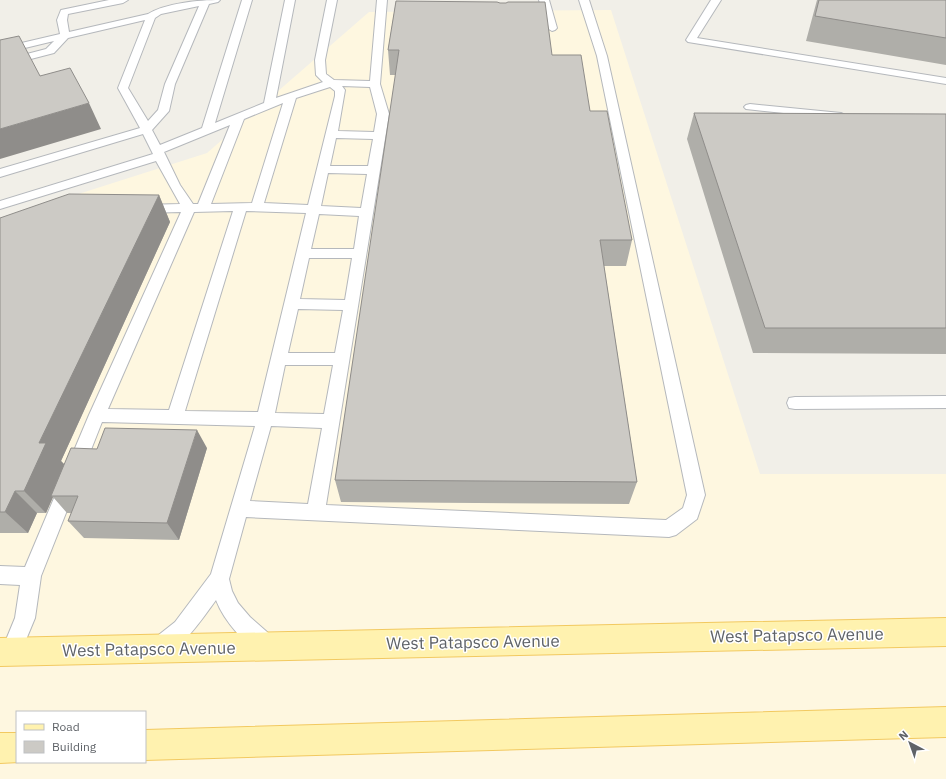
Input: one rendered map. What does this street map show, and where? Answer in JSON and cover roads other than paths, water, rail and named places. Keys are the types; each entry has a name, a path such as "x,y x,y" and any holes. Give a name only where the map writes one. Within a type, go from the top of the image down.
{"main road":[{"name":"West Patapsco Avenue","path":"6,652 946,632"},
{"path":"146,745 946,722"},
{"path":"0,748 16,748"}],"lane":[{"path":"65,36 62,20 64,12 123,0"},
{"path":"207,130 247,0"},
{"path":"270,105 290,0"},
{"path":"157,649 182,629 219,579 265,419 340,96 340,90 321,75 320,60 332,0"},
{"path":"316,513 383,114 375,84 382,0"},
{"path":"544,0 552,28"},
{"path":"239,509 669,529 691,513 696,495 602,56 584,0"},
{"path":"716,0 691,40 946,81"},
{"path":"0,51 150,16 158,12 210,1"},
{"path":"0,173 146,130 163,111 170,84 210,1"},
{"path":"150,16 123,88 125,96 137,112 178,194 196,208"},
{"path":"0,64 50,51 65,36"},
{"path":"0,205 157,153 207,130 291,96 331,84 375,84"},
{"path":"257,207 291,96"},
{"path":"750,107 852,117"},
{"path":"6,652 25,618 31,576 97,416 239,117"},
{"path":"331,134 379,136"},
{"path":"323,169 373,170"},
{"path":"129,210 257,207 366,212"},
{"path":"175,417 241,208"},
{"path":"303,253 359,254"},
{"path":"292,304 351,305"},
{"path":"279,358 342,359"},
{"path":"795,403 946,402"},
{"path":"97,416 331,421"},
{"path":"0,575 31,576"},
{"path":"219,579 227,606 244,626 268,646"}]}
